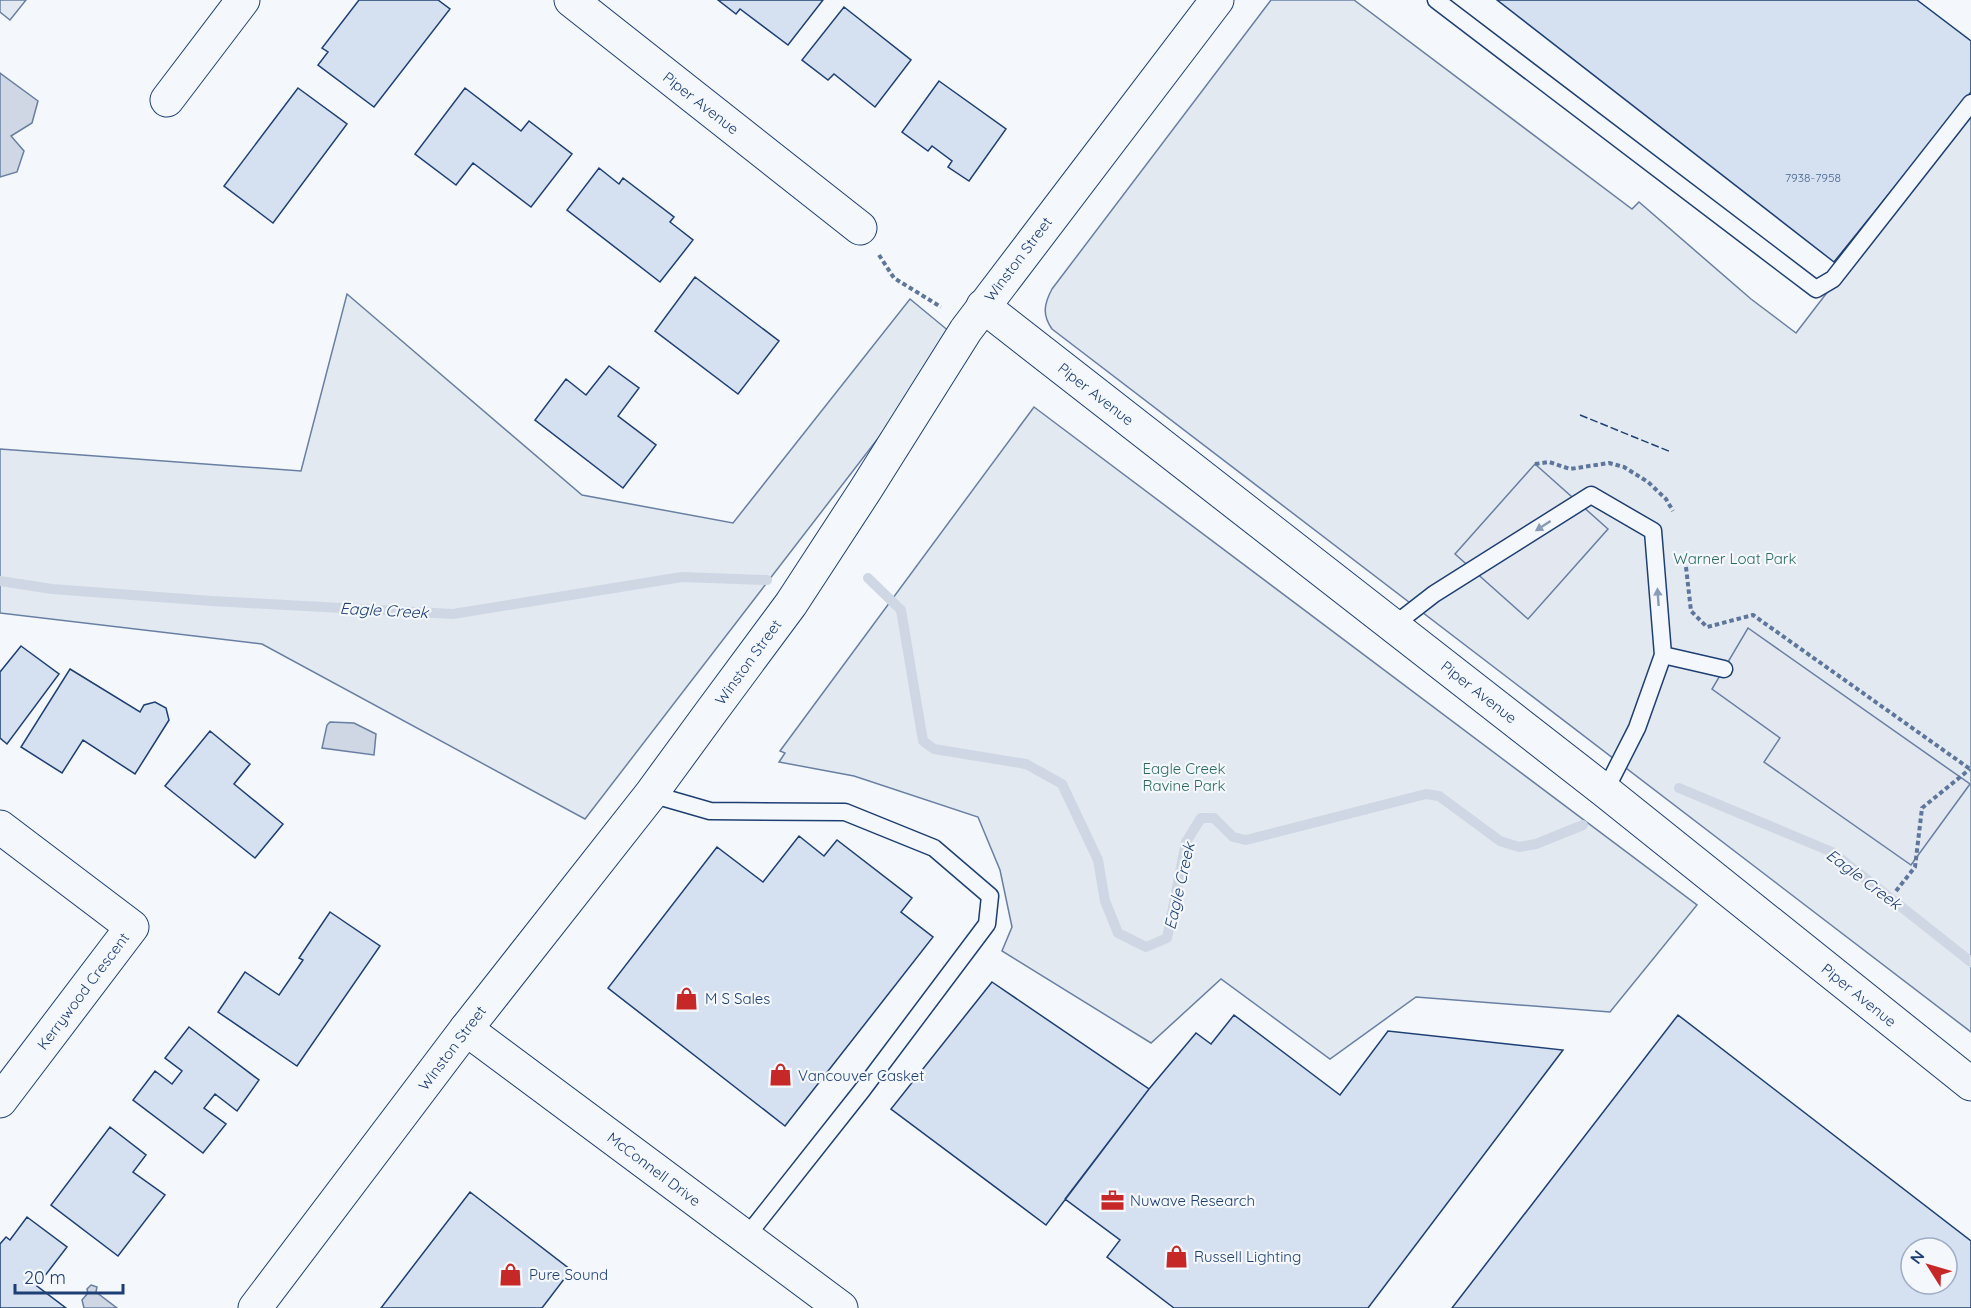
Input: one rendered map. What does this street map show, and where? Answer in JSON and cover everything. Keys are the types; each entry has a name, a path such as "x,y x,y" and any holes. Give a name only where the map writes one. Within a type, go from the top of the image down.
{"street":[{"path":"167,100 243,0"},
{"name":"Piper Avenue","path":"570,0 860,228"},
{"name":"Winston Street","path":"255,1308 466,1029 651,794 790,604 983,306 1217,0"},
{"name":"Piper Avenue","path":"983,306 1605,790 1971,1084"},
{"name":"Kerrywood Crescent","path":"0,827 132,927 0,1101"},
{"name":"McConnell Drive","path":"466,1029 841,1308"}],"lane":[{"path":"1436,0 1816,289 1833,279 1971,103"},
{"path":"1394,626 1434,594 1591,495 1653,531 1663,656 1636,728 1605,790"},
{"path":"1663,656 1724,669"},
{"path":"651,794 710,811 846,812 934,848 990,896 987,924 877,1071 746,1237"}],"path":[{"path":"860,228 894,278 942,308"},
{"path":"1535,464 1549,462 1570,469 1609,463 1624,467 1666,499 1676,517"},
{"path":"1685,557 1691,610 1707,627 1753,615 1970,769 1922,808 1915,867 1896,891"}],"green space":[{"path":"0,0 26,0 10,20 0,12"},
{"name":"Warner Loat Park","path":"1271,0 1354,0 1632,209 1639,202 1751,299 1796,333 1971,105 1971,1032 1052,329 1045,309 1052,289"},
{"path":"347,294 582,495 733,523 910,299 956,337 585,819 262,644 0,613 0,449 301,471"},
{"name":"Eagle Creek Ravine Park","path":"1034,407 1697,905 1610,1012 1416,997 1330,1059 1221,979 1151,1043 1002,951 1012,927 1000,870 978,817 854,776 779,762 785,753 780,751"}],"shaded area":[{"path":"0,73 38,101 32,123 11,136 24,151 17,172 0,177"},
{"path":"1535,464 1608,529 1528,619 1455,554"},
{"path":"1748,628 1970,784 1911,865 1764,762 1780,738 1712,689"},
{"path":"330,722 354,723 376,734 374,755 322,748 327,725"},
{"path":"91,1285 97,1287 96,1292 117,1308 84,1308 82,1300"}],"building":[{"path":"359,0 438,0 450,9 374,107 318,65 328,52 322,48"},
{"path":"718,0 823,0 788,45 740,9 736,14"},
{"path":"1497,0 1917,0 1971,41 1971,92 1834,262"},
{"path":"844,7 911,60 875,107 834,74 828,80 802,60"},
{"path":"939,81 1006,129 969,181 948,167 952,161 932,146 928,151 902,132"},
{"path":"298,88 347,124 273,223 224,186"},
{"path":"465,88 521,131 529,121 572,154 531,207 473,163 456,185 415,154"},
{"path":"599,168 619,184 623,178 674,217 670,222 693,240 660,282 567,210"},
{"path":"695,277 779,341 738,394 655,331"},
{"path":"609,366 639,388 618,416 656,445 623,488 535,420 566,379 586,395"},
{"path":"21,646 59,674 7,744 0,738 0,672"},
{"path":"70,669 140,712 144,705 155,702 166,708 169,720 135,774 83,740 62,773 21,747"},
{"path":"210,731 250,764 234,784 283,824 255,858 165,786"},
{"path":"799,836 824,856 837,840 912,898 901,912 933,937 785,1126 608,988 717,847 763,882"},
{"path":"330,912 380,946 297,1066 218,1012 245,972 279,995 303,960 299,958"},
{"path":"992,982 1149,1089 1046,1225 891,1109"},
{"path":"1234,1015 1340,1095 1388,1031 1563,1050 1368,1308 1174,1308 1107,1257 1120,1240 1065,1199 1149,1089 1196,1033 1211,1044"},
{"path":"1678,1015 1971,1241 1971,1308 1452,1308"},
{"path":"189,1027 259,1080 237,1111 215,1094 204,1108 226,1124 203,1153 133,1100 155,1071 172,1084 182,1071 165,1058"},
{"path":"110,1127 146,1155 133,1172 165,1195 118,1256 51,1205"},
{"path":"470,1192 571,1270 542,1308 381,1308"},
{"path":"27,1217 67,1247 37,1286 66,1308 0,1308 0,1244 6,1237 10,1240"}],"waterway":[{"name":"Eagle Creek","path":"0,581 52,589 212,601 453,614 682,577 767,580"},
{"name":"Eagle Creek","path":"868,578 901,610 923,741 934,749 1026,764 1062,784 1098,860 1105,901 1118,933 1146,947 1167,938 1186,842 1201,818 1214,818 1233,837 1246,840 1426,794 1439,796 1500,841 1519,847 1536,844 1583,825"},
{"name":"Eagle Creek","path":"1679,788 1832,852 1971,962"}],"fence":[{"path":"1580,415 1671,452"}],"place":[{"name":"M S Sales","path":"687,998"},
{"name":"Vancouver Casket","path":"780,1075"},
{"name":"Nuwave Research","path":"1112,1200"},
{"name":"Russell Lighting","path":"1176,1256"},
{"name":"Pure Sound","path":"511,1274"}]}
